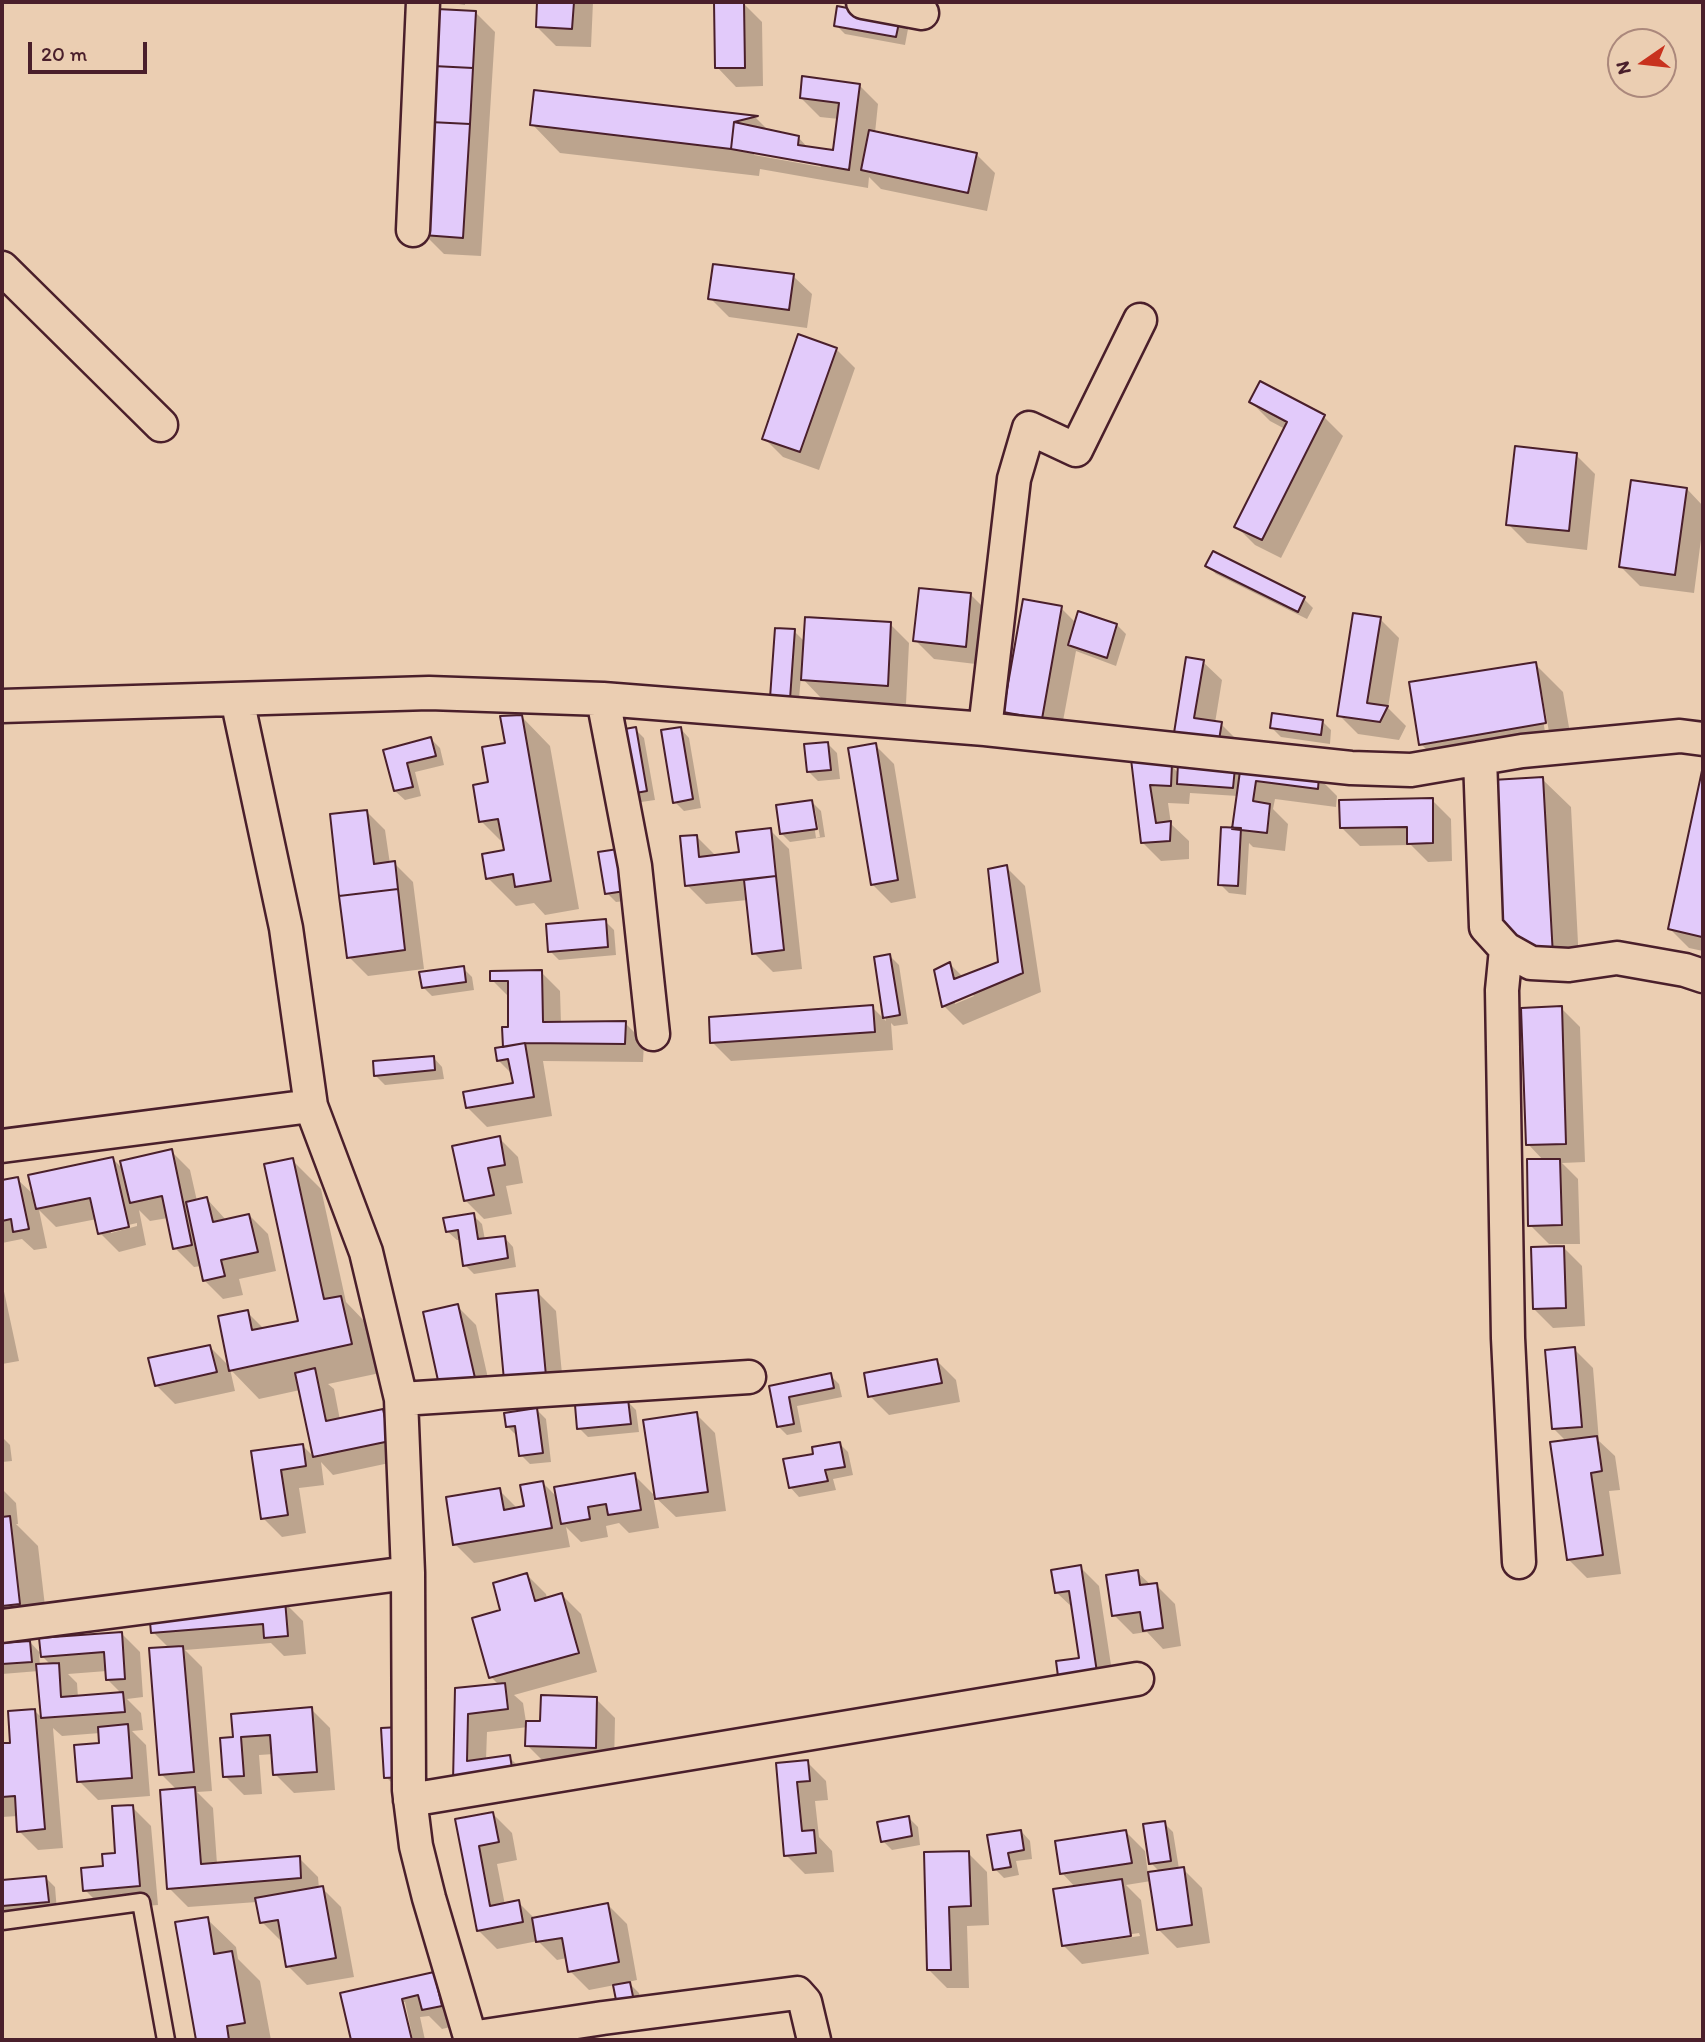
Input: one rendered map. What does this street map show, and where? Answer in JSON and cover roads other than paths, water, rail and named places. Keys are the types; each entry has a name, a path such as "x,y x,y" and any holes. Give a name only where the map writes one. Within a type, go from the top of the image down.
{"street":[{"path":"414,230 423,2"},
{"path":"863,2 922,13"},
{"path":"2,268 161,425"},
{"path":"985,729 1014,479 1029,428 1076,450 1140,320"},
{"path":"2,706 429,693 603,699 985,729 1351,768 1411,770 1522,751 1680,736 1703,739"},
{"path":"237,699 286,928 311,1106 366,1252 401,1399 408,1573 410,1800 416,1846 471,2039 603,2018 797,1993 805,2002 814,2040"},
{"path":"603,699 635,866 653,1034"},
{"path":"1480,758 1486,927 1506,949 1531,963 1569,965 1617,958 1685,970 1703,976"},
{"path":"1506,949 1502,990 1508,1338 1519,1562"},
{"path":"2,1146 311,1106"},
{"path":"401,1399 749,1377"},
{"path":"2,1626 408,1573"},
{"path":"410,1800 1137,1679"}],"lane":[{"path":"2,1921 141,1902 166,2040"}]}
